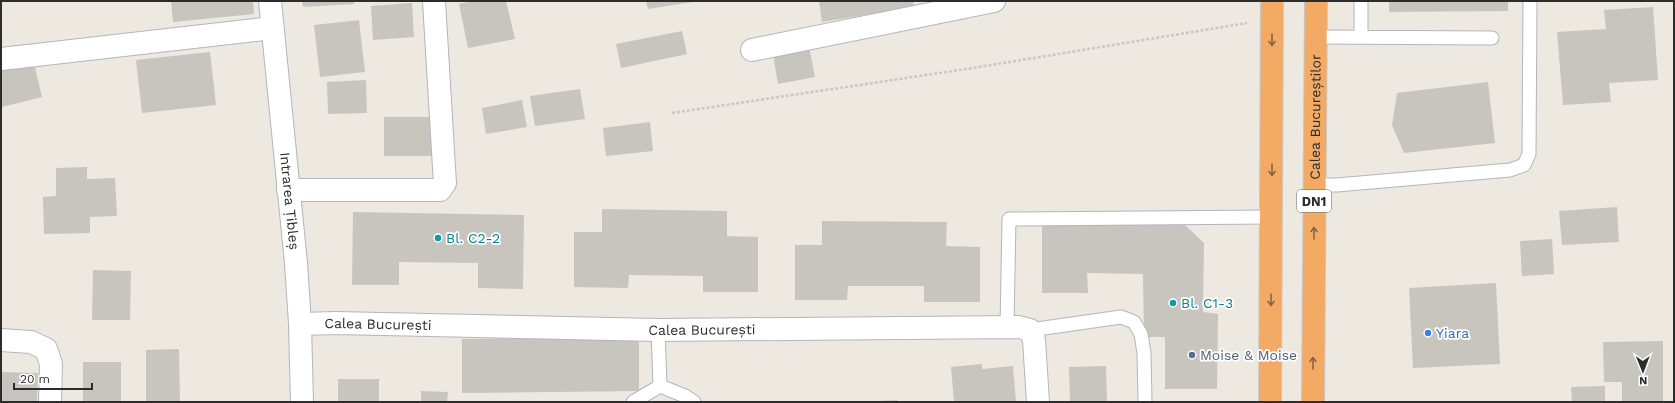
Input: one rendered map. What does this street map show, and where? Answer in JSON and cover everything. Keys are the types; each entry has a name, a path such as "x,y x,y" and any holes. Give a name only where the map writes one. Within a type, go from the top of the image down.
{"highway":[{"name":"Calea Bucureștilor","path":"1313,402 1316,1"},
{"path":"1270,402 1272,10"}],"street":[{"name":"Intrarea Țibleș","path":"270,1 300,324 302,402"},
{"path":"288,190 440,190 444,183 444,168 434,1"},
{"path":"752,50 994,1"},
{"path":"1,59 272,28"},
{"name":"Calea București","path":"300,324 344,323 658,330 1007,327 1030,330"},
{"path":"1030,330 1034,340 1038,402"},
{"path":"1,340 30,342 46,349 52,364 50,402"}],"lane":[{"path":"1361,1 1362,37"},
{"path":"1314,185 1337,185 1510,170 1524,165 1529,154 1530,1"},
{"path":"1316,37 1492,38"},
{"path":"1007,327 1009,219 1271,217"},
{"path":"1030,330 1107,318 1121,317 1134,322 1141,334 1144,353 1145,402"},
{"path":"658,330 660,386"},
{"path":"633,402 660,386"},
{"path":"660,386 685,396 694,402"}],"path":[{"path":"672,113 973,68 1272,10"}],"building":[{"path":"171,1 253,1 254,14 173,22"},
{"path":"302,1 354,1 354,4 303,7"},
{"path":"473,1 506,1 515,39 468,48 459,4"},
{"path":"646,1 693,1 693,2 648,9"},
{"path":"819,1 913,1 914,7 822,22"},
{"path":"1389,1 1508,1 1508,11 1389,12"},
{"path":"412,3 414,37 373,40 371,6"},
{"path":"1653,7 1658,80 1609,83 1611,102 1563,105 1557,32 1606,29 1604,10"},
{"path":"359,20 365,72 320,77 314,25"},
{"path":"682,31 687,54 621,68 616,44"},
{"path":"809,47 815,77 778,84 773,54"},
{"path":"210,52 216,105 142,113 136,60"},
{"path":"33,59 42,97 2,107 1,67"},
{"path":"366,80 367,113 328,114 327,82"},
{"path":"1488,82 1495,143 1404,153 1392,125 1397,93"},
{"path":"580,89 585,119 535,126 530,96"},
{"path":"522,100 527,127 486,134 482,108"},
{"path":"384,117 433,117 433,156 384,156"},
{"path":"650,122 653,151 606,156 603,128"},
{"path":"87,167 87,179 115,178 117,216 90,217 90,233 44,234 43,197 56,196 56,168"},
{"path":"1617,207 1619,242 1562,245 1559,211"},
{"path":"602,209 727,211 727,236 758,237 758,292 703,292 703,276 629,275 628,288 574,287 574,232 602,232"},
{"name":"Bl. C2-2","path":"353,212 524,215 523,289 478,288 478,263 399,262 399,285 352,285"},
{"path":"822,221 947,222 946,246 980,247 980,302 924,302 924,286 848,286 847,300 795,300 795,245 822,245"},
{"name":"Bl. C1-3","path":"1184,224 1204,243 1203,312 1218,314 1217,389 1165,389 1165,337 1144,337 1143,274 1087,273 1088,293 1042,293 1042,225"},
{"path":"1552,239 1554,274 1522,276 1520,241"},
{"path":"93,270 131,271 130,320 92,320"},
{"path":"1496,283 1500,364 1413,368 1409,288"},
{"path":"639,337 639,391 462,393 462,339"},
{"path":"1663,341 1663,402 1622,402 1622,382 1604,382 1603,342"},
{"path":"179,349 180,402 146,402 146,350"},
{"path":"83,362 121,362 121,402 83,402"},
{"path":"982,364 982,369 1013,366 1016,402 954,402 951,367"},
{"path":"1106,366 1107,402 1070,402 1069,367"},
{"path":"1,372 38,373 37,402 1,402"},
{"path":"338,379 379,379 379,402 338,402"},
{"path":"1605,386 1605,402 1572,402 1571,387"},
{"path":"421,391 448,392 447,402 421,402"},
{"path":"897,400 898,402 877,402 877,401"}],"place":[{"name":"Bl. C2-2","path":"438,238"},
{"name":"Bl. C1-3","path":"1173,303"},
{"name":"Yiara","path":"1428,333"},
{"name":"Moise & Moise","path":"1192,355"}]}
